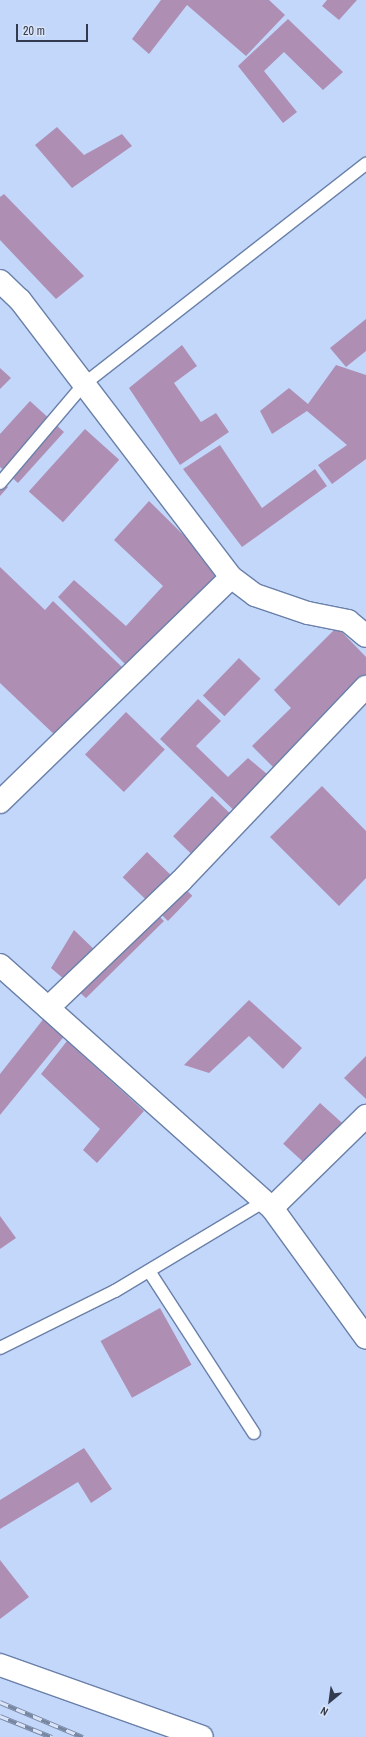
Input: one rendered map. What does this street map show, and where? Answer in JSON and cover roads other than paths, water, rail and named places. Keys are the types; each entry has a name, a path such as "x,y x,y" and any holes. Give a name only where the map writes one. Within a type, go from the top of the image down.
{"street":[{"path":"0,281 20,300 231,577 255,595 308,613 348,621 366,636"},
{"path":"0,802 231,577"},
{"path":"48,1008 181,881 366,687"},
{"path":"0,966 268,1204 366,1338"},
{"path":"268,1204 366,1116"},
{"path":"0,1665 202,1737"}],"lane":[{"path":"0,483 84,384 366,164"},
{"path":"0,1348 148,1271 268,1204"},
{"path":"148,1271 254,1433"}],"railway":[{"path":"0,1702 83,1737"},
{"path":"0,1716 52,1737"}]}
